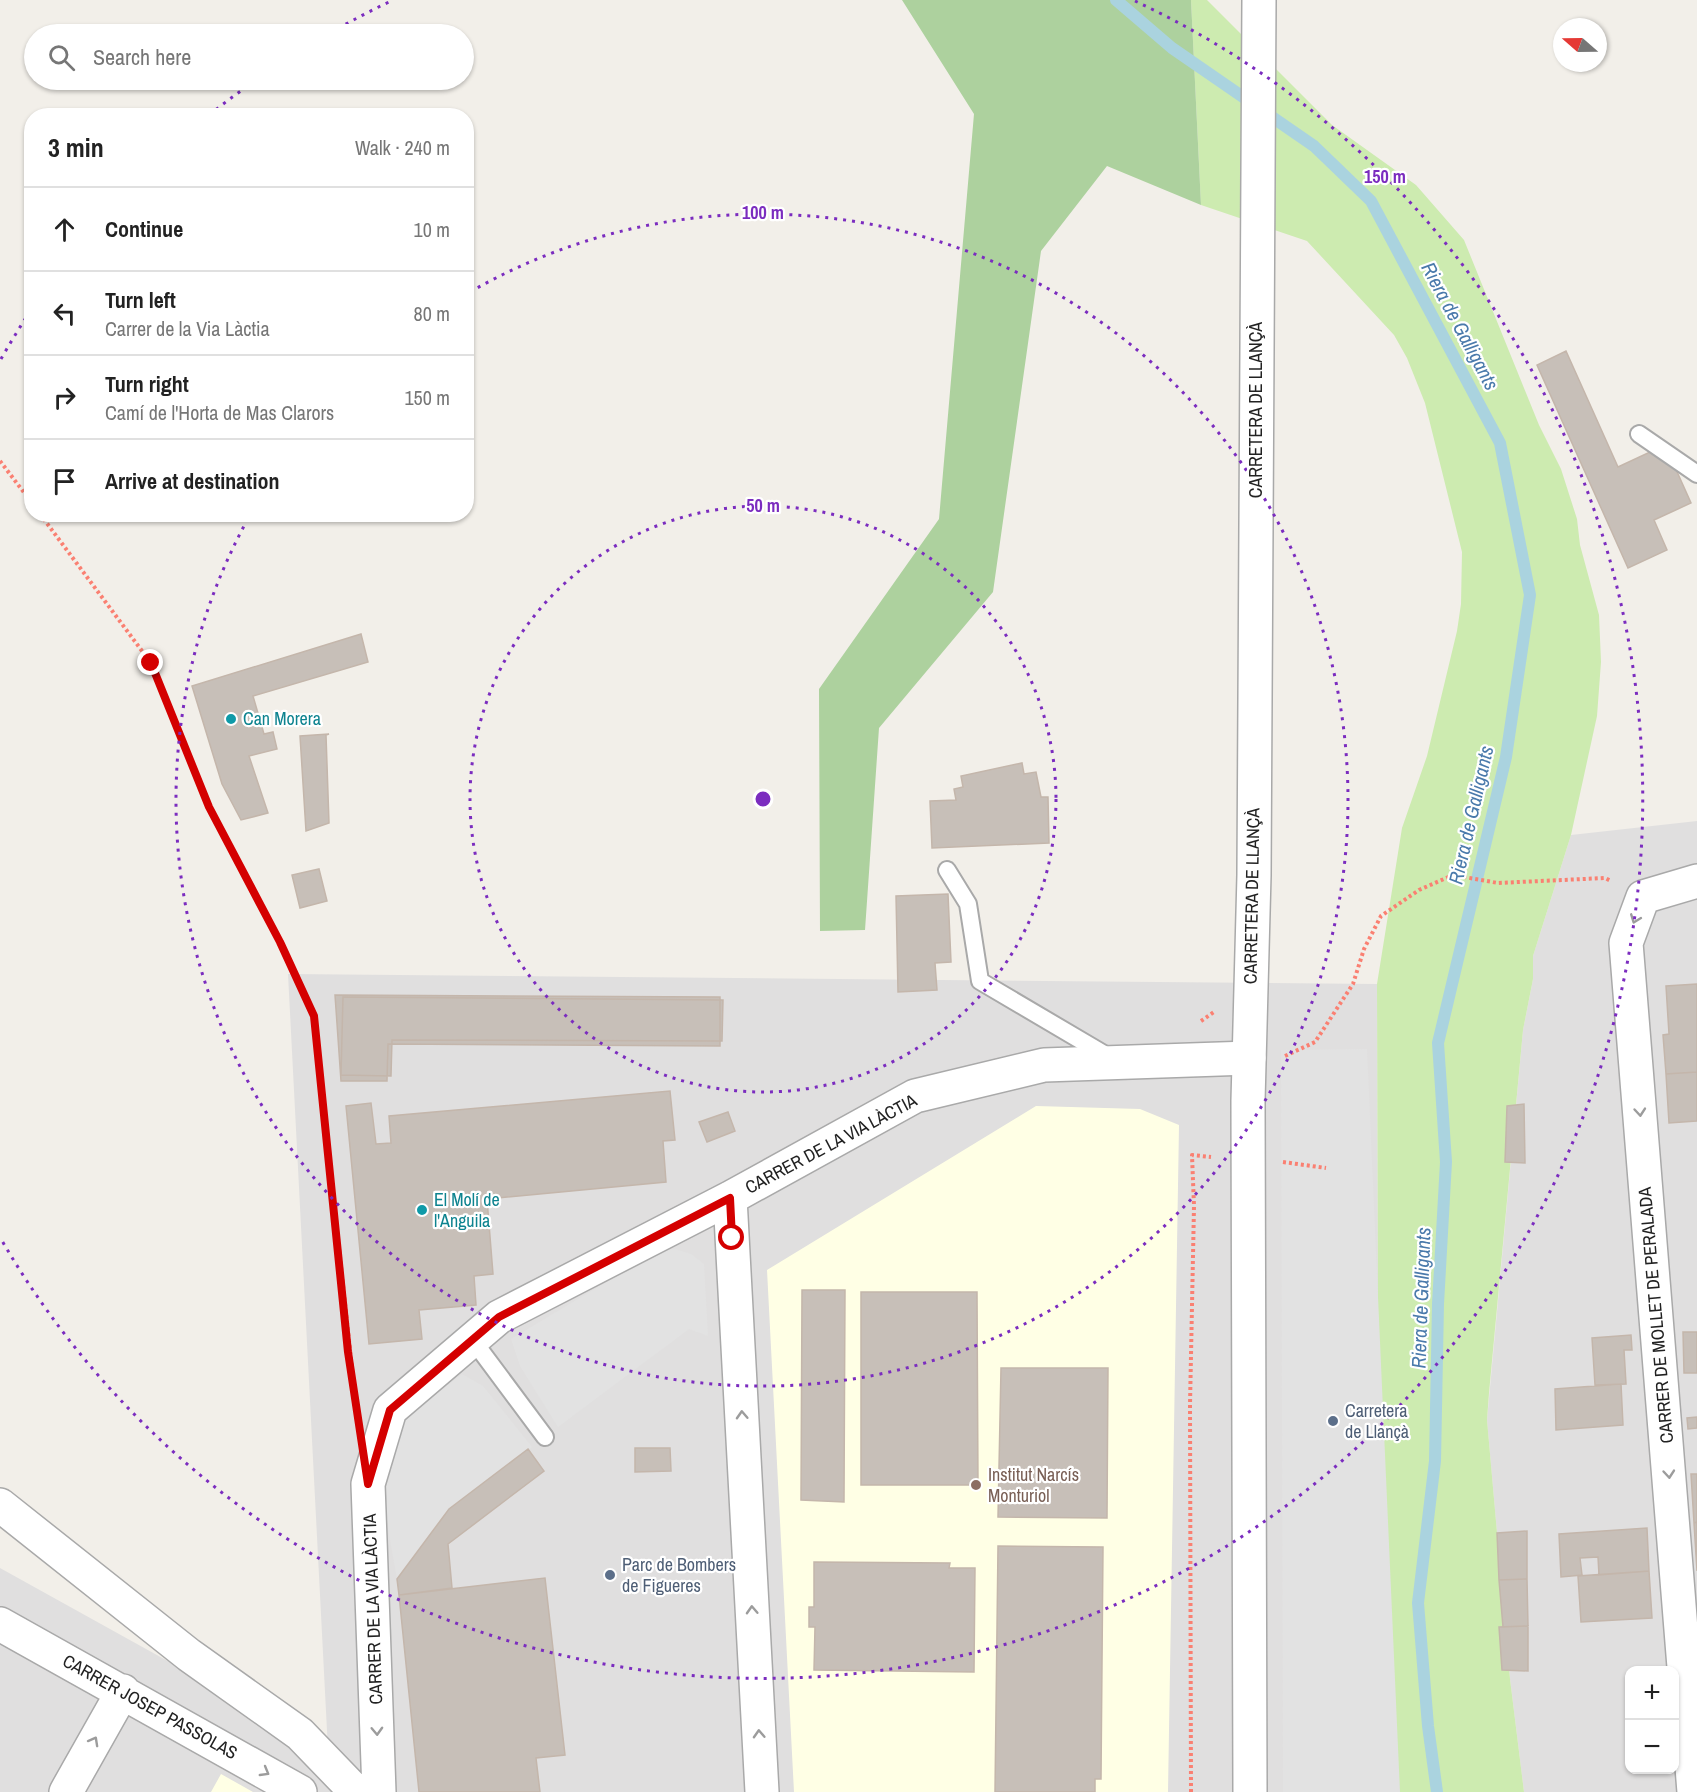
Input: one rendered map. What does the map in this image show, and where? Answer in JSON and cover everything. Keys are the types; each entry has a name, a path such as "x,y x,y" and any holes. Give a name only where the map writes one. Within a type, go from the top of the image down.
{"street":[{"name":"CARRETERA DE LLANÇÀ","path":"1250,1792 1248,1160 1264,1058 1254,875 1259,0"},
{"path":"1643,897 1697,881"},
{"name":"CARRER DE MOLLET DE PERALADA","path":"1643,897 1626,943 1694,1792"},
{"name":"CARRER DE LA VIA LÀCTIA","path":"379,1792 368,1484 390,1410 499,1317 730,1198 915,1096 1044,1065 1264,1058"},
{"path":"730,1198 762,1792"},
{"path":"0,1506 189,1655 300,1734 356,1792"},
{"name":"CARRER JOSEP PASSOLAS","path":"0,1624 300,1792"},
{"path":"66,1792 123,1691"}],"lane":[{"path":"1640,434 1697,474"},
{"path":"947,870 968,904 980,981 1117,1062"},
{"path":"472,1340 545,1437"}],"path":[{"path":"0,461 24,492"},
{"path":"46,522 151,663 209,807 280,942 314,1016 357,1407"},
{"path":"1264,1058 1315,1042 1353,984 1364,949 1382,916 1419,890 1453,875 1498,883 1605,878 1643,897"},
{"path":"1191,1792 1190,1405 1194,1206 1192,1155 1326,1168"}],"shaded area":[{"path":"1697,821 1697,1792 1524,1792 1510,1679 1487,1420 1523,1030 1533,979 1533,956 1571,835"},
{"path":"288,974 1377,984 1378,1313 1396,1792 0,1792 0,1568 328,1750"},
{"name":"Carretera de Llançà","path":"1367,1049 1400,1792 1283,1792 1281,1050"},
{"name":"Institut Narcís Monturiol","path":"1036,1106 1140,1109 1179,1125 1168,1792 794,1792 767,1270"},
{"path":"675,1249 691,1254 704,1264 708,1336 689,1329 558,1427 520,1366 511,1339 660,1250"},
{"path":"462,1374 483,1386 532,1447 449,1509 397,1579 379,1478 401,1422"},
{"path":"221,1774 253,1792 211,1792"}],"green space":[{"path":"902,0 1191,0 1201,205 1107,166 1041,251 993,592 879,728 865,930 820,931 819,689 939,519 974,114"},
{"path":"1191,0 1207,0 1332,125 1416,185 1464,240 1539,425 1561,469 1577,519 1580,545 1599,615 1601,662 1597,716 1571,835 1533,956 1533,979 1523,1030 1487,1420 1510,1679 1524,1792 1396,1792 1378,1313 1377,984 1402,828 1427,756 1457,631 1461,604 1462,552 1425,403 1407,358 1394,335 1307,241 1201,205"}],"building":[{"path":"1566,351 1618,467 1665,445 1691,503 1654,520 1667,550 1628,568 1537,365"},
{"name":"Can Morera","path":"361,634 368,662 253,696 264,734 273,732 277,749 249,756 268,813 241,820 222,784 192,686"},
{"path":"329,734 326,735 329,823 306,831 300,736"},
{"path":"1022,763 1024,774 1036,772 1041,797 1048,797 1049,843 932,848 930,801 956,800 954,789 963,787 961,776"},
{"path":"319,869 327,901 300,908 292,875"},
{"path":"948,894 951,962 935,963 937,990 898,992 896,896"},
{"path":"1697,984 1697,1072 1666,1074 1663,1035 1669,1034 1666,986"},
{"path":"335,995 720,997 720,1046 388,1044 387,1081 341,1081"},
{"path":"343,997 723,1000 722,1041 392,1040 391,1076 341,1075"},
{"path":"1697,1072 1697,1121 1669,1123 1666,1074"},
{"name":"El Molí de l'Anguila","path":"670,1091 675,1140 663,1141 666,1182 487,1199 493,1274 474,1276 476,1305 419,1310 422,1339 369,1344 346,1106 371,1103 376,1144 391,1143 389,1116"},
{"path":"1524,1104 1525,1163 1505,1162 1507,1106"},
{"path":"728,1112 735,1131 707,1142 699,1122"},
{"path":"802,1290 845,1290 844,1502 801,1500"},
{"path":"861,1292 977,1292 978,1485 861,1485"},
{"path":"1683,1332 1697,1332 1697,1373 1684,1373"},
{"path":"1631,1335 1632,1350 1624,1350 1626,1384 1595,1385 1592,1338"},
{"path":"1001,1368 1108,1368 1107,1518 998,1517"},
{"path":"1621,1384 1623,1425 1556,1430 1555,1389"},
{"path":"1697,1417 1697,1428 1688,1429 1687,1418"},
{"path":"635,1448 670,1448 671,1471 635,1472"},
{"path":"528,1449 544,1471 448,1544 452,1588 399,1595 397,1579 449,1509"},
{"path":"1691,1474 1697,1474 1697,1522 1694,1523"},
{"path":"1697,1522 1697,1571 1694,1523"},
{"path":"1647,1528 1649,1571 1599,1575 1598,1557 1580,1558 1582,1575 1561,1577 1559,1534"},
{"path":"1527,1531 1527,1579 1499,1580 1497,1533"},
{"path":"998,1546 1103,1547 1101,1779 1095,1779 1095,1792 995,1792"},
{"path":"814,1562 950,1563 949,1568 975,1568 974,1672 814,1670 815,1627 809,1627 809,1607 814,1607"},
{"path":"1649,1571 1652,1618 1581,1622 1578,1576"},
{"path":"545,1578 565,1755 536,1758 540,1792 419,1792 399,1595"},
{"path":"1527,1579 1528,1626 1503,1627 1499,1580"},
{"path":"1528,1626 1528,1671 1502,1670 1499,1627"}],"waterway":[{"name":"Riera de Galligants","path":"1116,0 1172,48 1314,146 1371,201 1500,443 1530,595 1506,757 1438,1043 1446,1162 1438,1304 1435,1461 1418,1603 1428,1726 1437,1792"}],"place":[{"name":"Can Morera","path":"231,719"},
{"name":"El Molí de l'Anguila","path":"422,1210"},
{"name":"Carretera de Llançà","path":"1333,1421"},
{"name":"Institut Narcís Monturiol","path":"976,1485"},
{"name":"Parc de Bombers de Figueres","path":"610,1575"}],"route":[{"path":"151,663 209,807 280,942 314,1016 348,1352 368,1484 390,1410 499,1317 730,1198 732,1238"}]}
